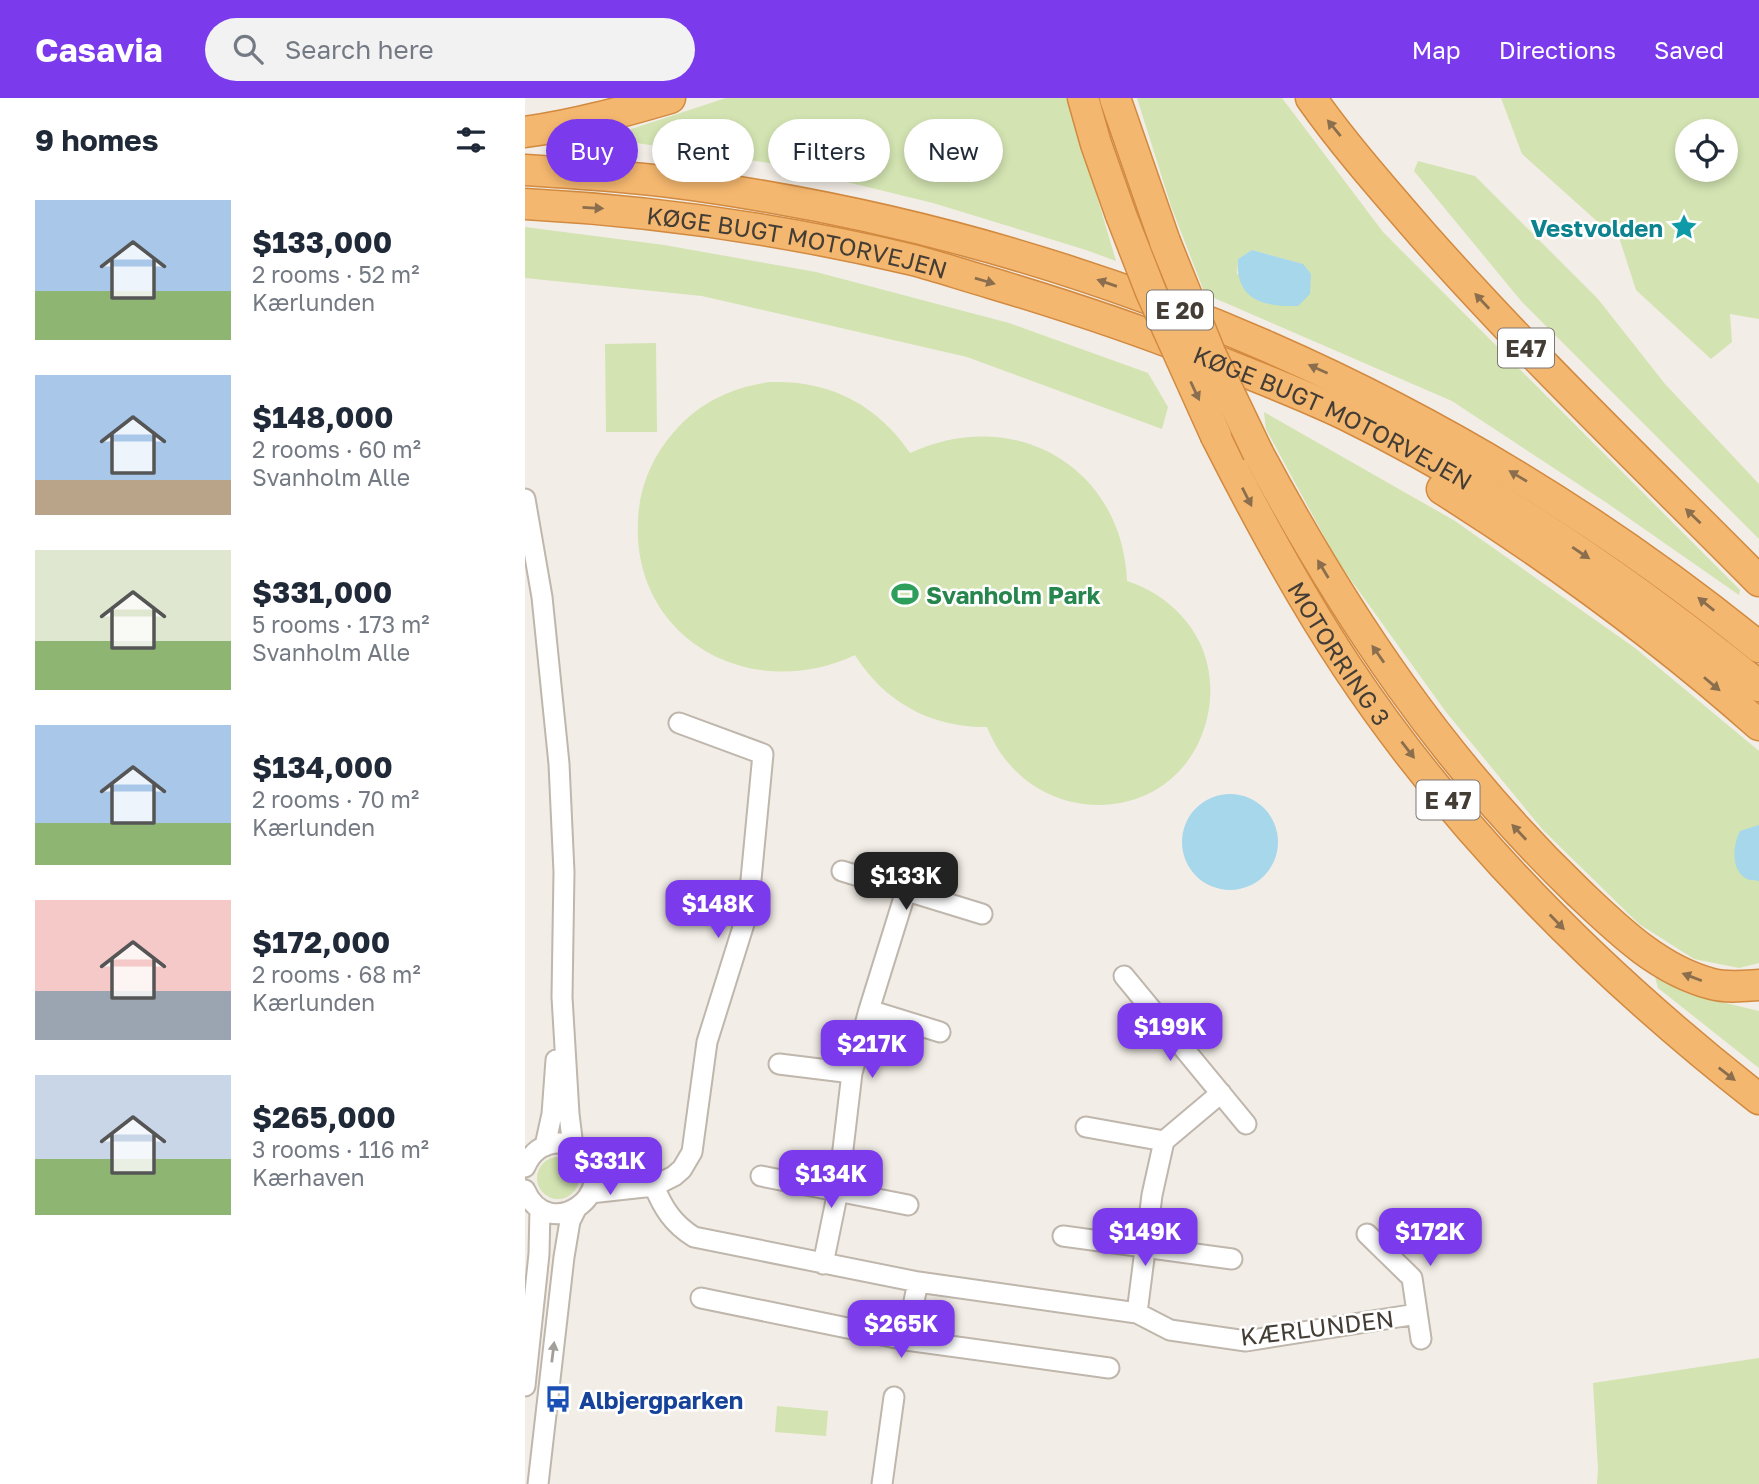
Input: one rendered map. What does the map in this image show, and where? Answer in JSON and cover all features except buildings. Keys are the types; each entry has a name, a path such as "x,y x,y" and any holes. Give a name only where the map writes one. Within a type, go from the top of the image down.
{"highway":[{"path":"525,132 621,113 670,98"},
{"name":"MOTORRING 3","path":"1083,98 1121,215 1160,314 1216,436 1281,559 1347,667 1462,819 1571,936 1643,1003 1759,1099"},
{"name":"E 47","path":"1115,98 1165,242 1210,353 1258,453 1315,556 1359,627 1428,725 1481,791 1543,858 1632,941 1661,962 1688,976 1713,984 1740,987 1759,985"},
{"name":"E47","path":"1311,98 1389,196 1473,291 1560,384 1759,581"},
{"name":"KØGE BUGT MOTORVEJEN","path":"525,170 711,187 819,206 991,246 1150,298 1243,335 1412,415 1605,531 1695,595 1759,647"},
{"name":"KØGE BUGT MOTORVEJEN","path":"525,204 606,208 707,222 914,260 1078,309 1296,391 1350,417 1508,504 1683,625 1759,686"},
{"path":"1255,376 1292,405 1406,466 1551,560 1712,683 1759,725"}],"street":[{"path":"525,499 541,597 559,764 564,872 562,997 552,1114 545,1146"},
{"path":"590,1193 654,1186 674,1176 688,1161 695,1144 707,1042 748,911 763,754 678,723"},
{"path":"842,872 982,914"},
{"path":"823,1264 838,1191 852,1073 907,891"},
{"path":"1124,976 1246,1124"},
{"path":"562,997 573,1147"},
{"path":"869,1010 940,1032"},
{"path":"779,1064 852,1073"},
{"path":"1137,1313 1152,1195 1164,1142 1221,1093"},
{"path":"1086,1127 1164,1142"},
{"path":"525,1165 534,1153 545,1146 559,1143 573,1147 588,1159 592,1168 593,1185 570,1222 538,1484"},
{"path":"592,1168 633,1177 654,1186"},
{"path":"761,1176 908,1205"},
{"name":"KÆRLUNDEN","path":"654,1186 670,1217 694,1237 918,1282 1137,1313 1170,1330 1247,1341 1417,1314"},
{"path":"525,1190 530,1200 540,1209 558,1214 576,1209"},
{"path":"525,1386 539,1254 540,1209"},
{"name":"KÆRLUNDEN","path":"1367,1234 1412,1278 1421,1339"},
{"path":"1063,1236 1232,1259"},
{"path":"907,1340 918,1282"},
{"path":"701,1298 907,1340 1108,1368"},
{"path":"882,1484 894,1397"}],"green space":[{"path":"726,98 1068,98 1116,261 933,203 847,182 890,182 890,119 768,119 768,163 754,161 754,119 662,119"},
{"path":"1137,98 1282,98 1383,232 1740,590 1739,595 1607,503 1452,401 1205,294 1171,206","holes":["1252,250 1302,264 1237,274 1238,259"]},
{"name":"Vestvolden","path":"1501,98 1759,98 1759,319 1730,314 1732,342 1711,359 1636,290 1617,231 1599,223 1522,154"},
{"path":"652,122 652,145 638,143 638,127"},
{"path":"1418,161 1475,176 1598,299 1665,384 1759,484 1759,539 1522,302 1414,171"},
{"path":"525,227 664,245 816,272 1009,323 1148,373 1168,407 1162,429 967,357 702,296 525,278"},
{"path":"656,343 657,432 606,432 605,344"},
{"name":"Svanholm Park","path":"770,382 812,385 850,398 883,421 910,453 949,440 987,436 1023,442 1055,456 1083,477 1105,505 1120,540 1127,581 1159,597 1178,612 1193,631 1206,658 1210,686 1208,714 1193,752 1169,780 1139,798 1105,805 1069,801 1036,787 1008,762 987,727 947,723 911,709 880,686 855,655 816,668 777,671 739,666 706,651 677,629 655,599 641,563 638,521 648,474 666,442 693,413 729,392"},
{"path":"1264,412 1455,521 1635,648 1759,751 1759,963 1739,968 1694,959 1639,924 1543,830 1446,712 1338,562 1266,429"},
{"path":"1655,977 1688,994 1759,1011 1759,1068 1658,988"},
{"path":"558,1157 573,1163 579,1178 573,1193 558,1199 543,1193 537,1178 543,1163"},
{"path":"1759,1358 1759,1484 1597,1484 1593,1383"},
{"path":"777,1406 828,1411 826,1436 775,1432"}],"water":[{"path":"1252,250 1303,264 1311,274 1310,294 1298,306 1285,306 1263,302 1246,292 1238,273 1238,259"},
{"path":"1230,794 1248,798 1264,808 1274,824 1278,842 1274,860 1264,876 1248,886 1230,890 1212,886 1196,876 1186,860 1182,842 1186,824 1196,808 1212,798"},
{"path":"1759,825 1759,881 1749,880 1742,875 1735,864 1735,857 1740,831"}],"place":[{"name":"Vestvolden","path":"1684,227"},
{"name":"Svanholm Park","path":"905,594"},
{"name":"Albjergparken","path":"558,1399"}]}
